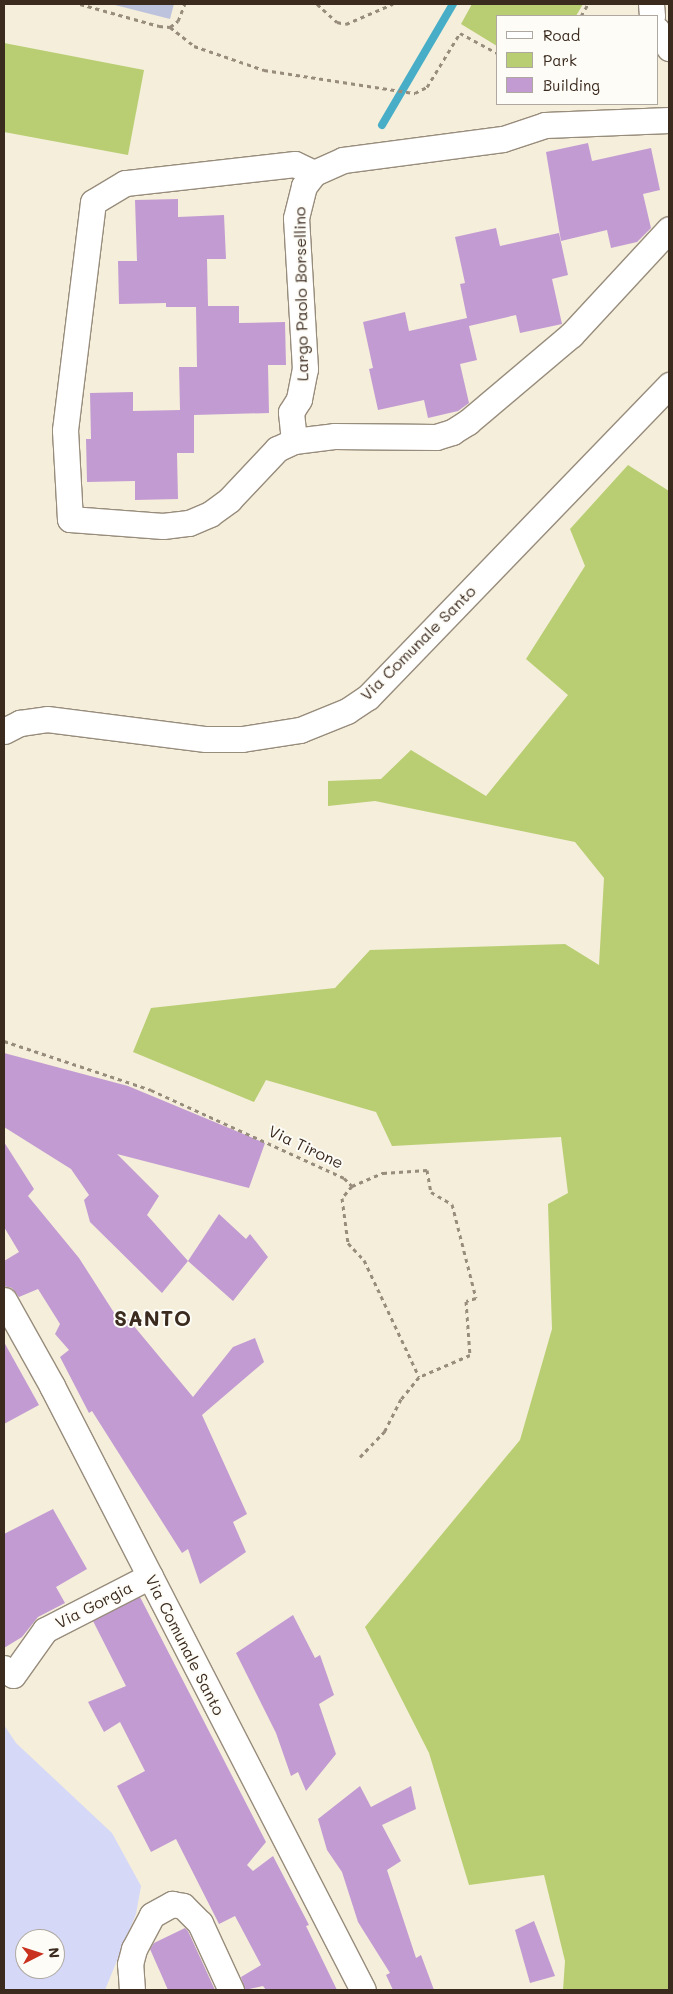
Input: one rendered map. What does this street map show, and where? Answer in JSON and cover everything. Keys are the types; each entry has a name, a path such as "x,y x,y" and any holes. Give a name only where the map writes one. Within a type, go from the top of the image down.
{"street":[{"path":"658,32 669,48"},
{"path":"669,120 545,124 503,139 343,160 314,173 294,164 125,183 93,202 65,430 70,519 163,526 189,523 210,514 229,500 277,449 294,441 334,436 415,438 452,432 468,422 571,335 669,229"},
{"name":"Largo Paolo Borsellino","path":"294,441 291,412 299,399 305,369 296,218 304,186 314,173"},
{"name":"Via Comunale Santo","path":"4,731 20,723 47,719 206,739 242,739 300,730 347,711 368,697 669,385"},
{"name":"Via Comunale Santo","path":"4,1300 52,1386 364,1990"},
{"name":"Via Gorgia","path":"4,1668 13,1675 46,1630 150,1576"},
{"path":"132,1990 130,1964 143,1928 162,1907 172,1904 183,1906 200,1923 231,1990"}],"path":[{"path":"80,4 158,26 170,27 194,46 264,70 415,93 427,87 460,33 496,52"},
{"path":"170,27 178,21 186,4"},
{"path":"317,4 337,22 346,24 393,4"},
{"path":"581,15 588,4"},
{"name":"Via Tirone","path":"4,1041 151,1090 344,1178 352,1186 383,1173 427,1170 431,1192 452,1204 476,1298 466,1302 470,1355 419,1377 401,1399 385,1431 360,1456"},
{"path":"352,1186 342,1198 348,1243 364,1260 419,1377"}],"shaded area":[{"path":"111,4 174,4 170,19"},
{"path":"4,1725 16,1743 112,1833 141,1886 136,1914 105,1990 4,1990"}],"green space":[{"path":"472,4 583,4 577,15 496,15 496,45 461,24"},
{"path":"4,43 144,70 128,155 4,132"},
{"path":"628,465 669,491 669,1990 563,1990 565,1961 544,1875 469,1885 429,1753 365,1627 520,1440 552,1329 548,1204 568,1193 561,1137 392,1146 376,1112 266,1080 254,1102 133,1052 151,1008 335,988 370,950 565,944 599,965 604,878 575,842 375,801 328,806 328,781 381,779 411,750 486,796 568,695 526,659 585,566 570,529"}],"building":[{"path":"588,143 592,161 651,148 660,190 643,194 651,228 637,242 611,248 607,230 561,241 546,152"},
{"path":"178,199 178,217 224,215 226,259 207,259 208,306 239,306 239,323 285,322 286,365 268,365 269,413 194,415 194,453 177,453 178,499 135,500 135,481 87,482 86,439 91,439 90,393 133,392 133,411 180,410 179,367 197,367 196,307 166,307 166,303 119,304 118,261 137,261 135,200"},
{"path":"496,228 500,246 559,233 568,275 552,279 562,324 520,333 516,315 469,326 477,360 460,364 469,403 458,411 428,418 424,400 378,410 369,369 373,368 363,322 405,312 409,331 467,318 460,284 465,283 455,237"},
{"path":"4,1053 128,1086 265,1143 249,1188 117,1154 159,1196 147,1215 188,1261 162,1293 90,1222 84,1200 89,1195 71,1169 4,1127"},
{"path":"4,1142 34,1189 28,1196 79,1258 120,1322 128,1319 193,1397 233,1347 255,1338 264,1362 202,1415 247,1514 233,1522 246,1552 200,1584 188,1549 182,1553 92,1411 89,1413 60,1357 69,1350 55,1334 60,1324 38,1289 19,1297 12,1288 4,1286 4,1261 19,1252 4,1227"},
{"path":"219,1214 246,1239 250,1234 268,1257 233,1301 188,1261"},
{"path":"4,1342 39,1405 4,1424"},
{"path":"53,1509 87,1569 56,1587 65,1603 38,1617 22,1637 4,1648 4,1534"},
{"path":"140,1597 266,1842 247,1865 253,1871 273,1856 309,1925 306,1926 337,1990 266,1990 263,1986 245,1990 241,1977 261,1965 235,1916 219,1924 176,1839 151,1852 117,1786 145,1771 120,1722 104,1732 88,1702 126,1686 93,1621"},
{"path":"293,1615 315,1658 320,1655 334,1695 319,1704 336,1754 306,1791 298,1772 291,1776 276,1733 236,1653"},
{"path":"360,1786 371,1807 411,1786 416,1809 382,1825 401,1861 387,1870 416,1958 421,1955 434,1990 393,1990 386,1975 390,1973 358,1922 342,1872 327,1850 318,1819"},
{"path":"534,1921 555,1976 530,1983 515,1930"},
{"path":"185,1928 215,1990 168,1990 150,1949 154,1943"}],"waterway":[{"path":"382,125 453,4"}],"district":[{"name":"SANTO","path":"153,1318"}]}
